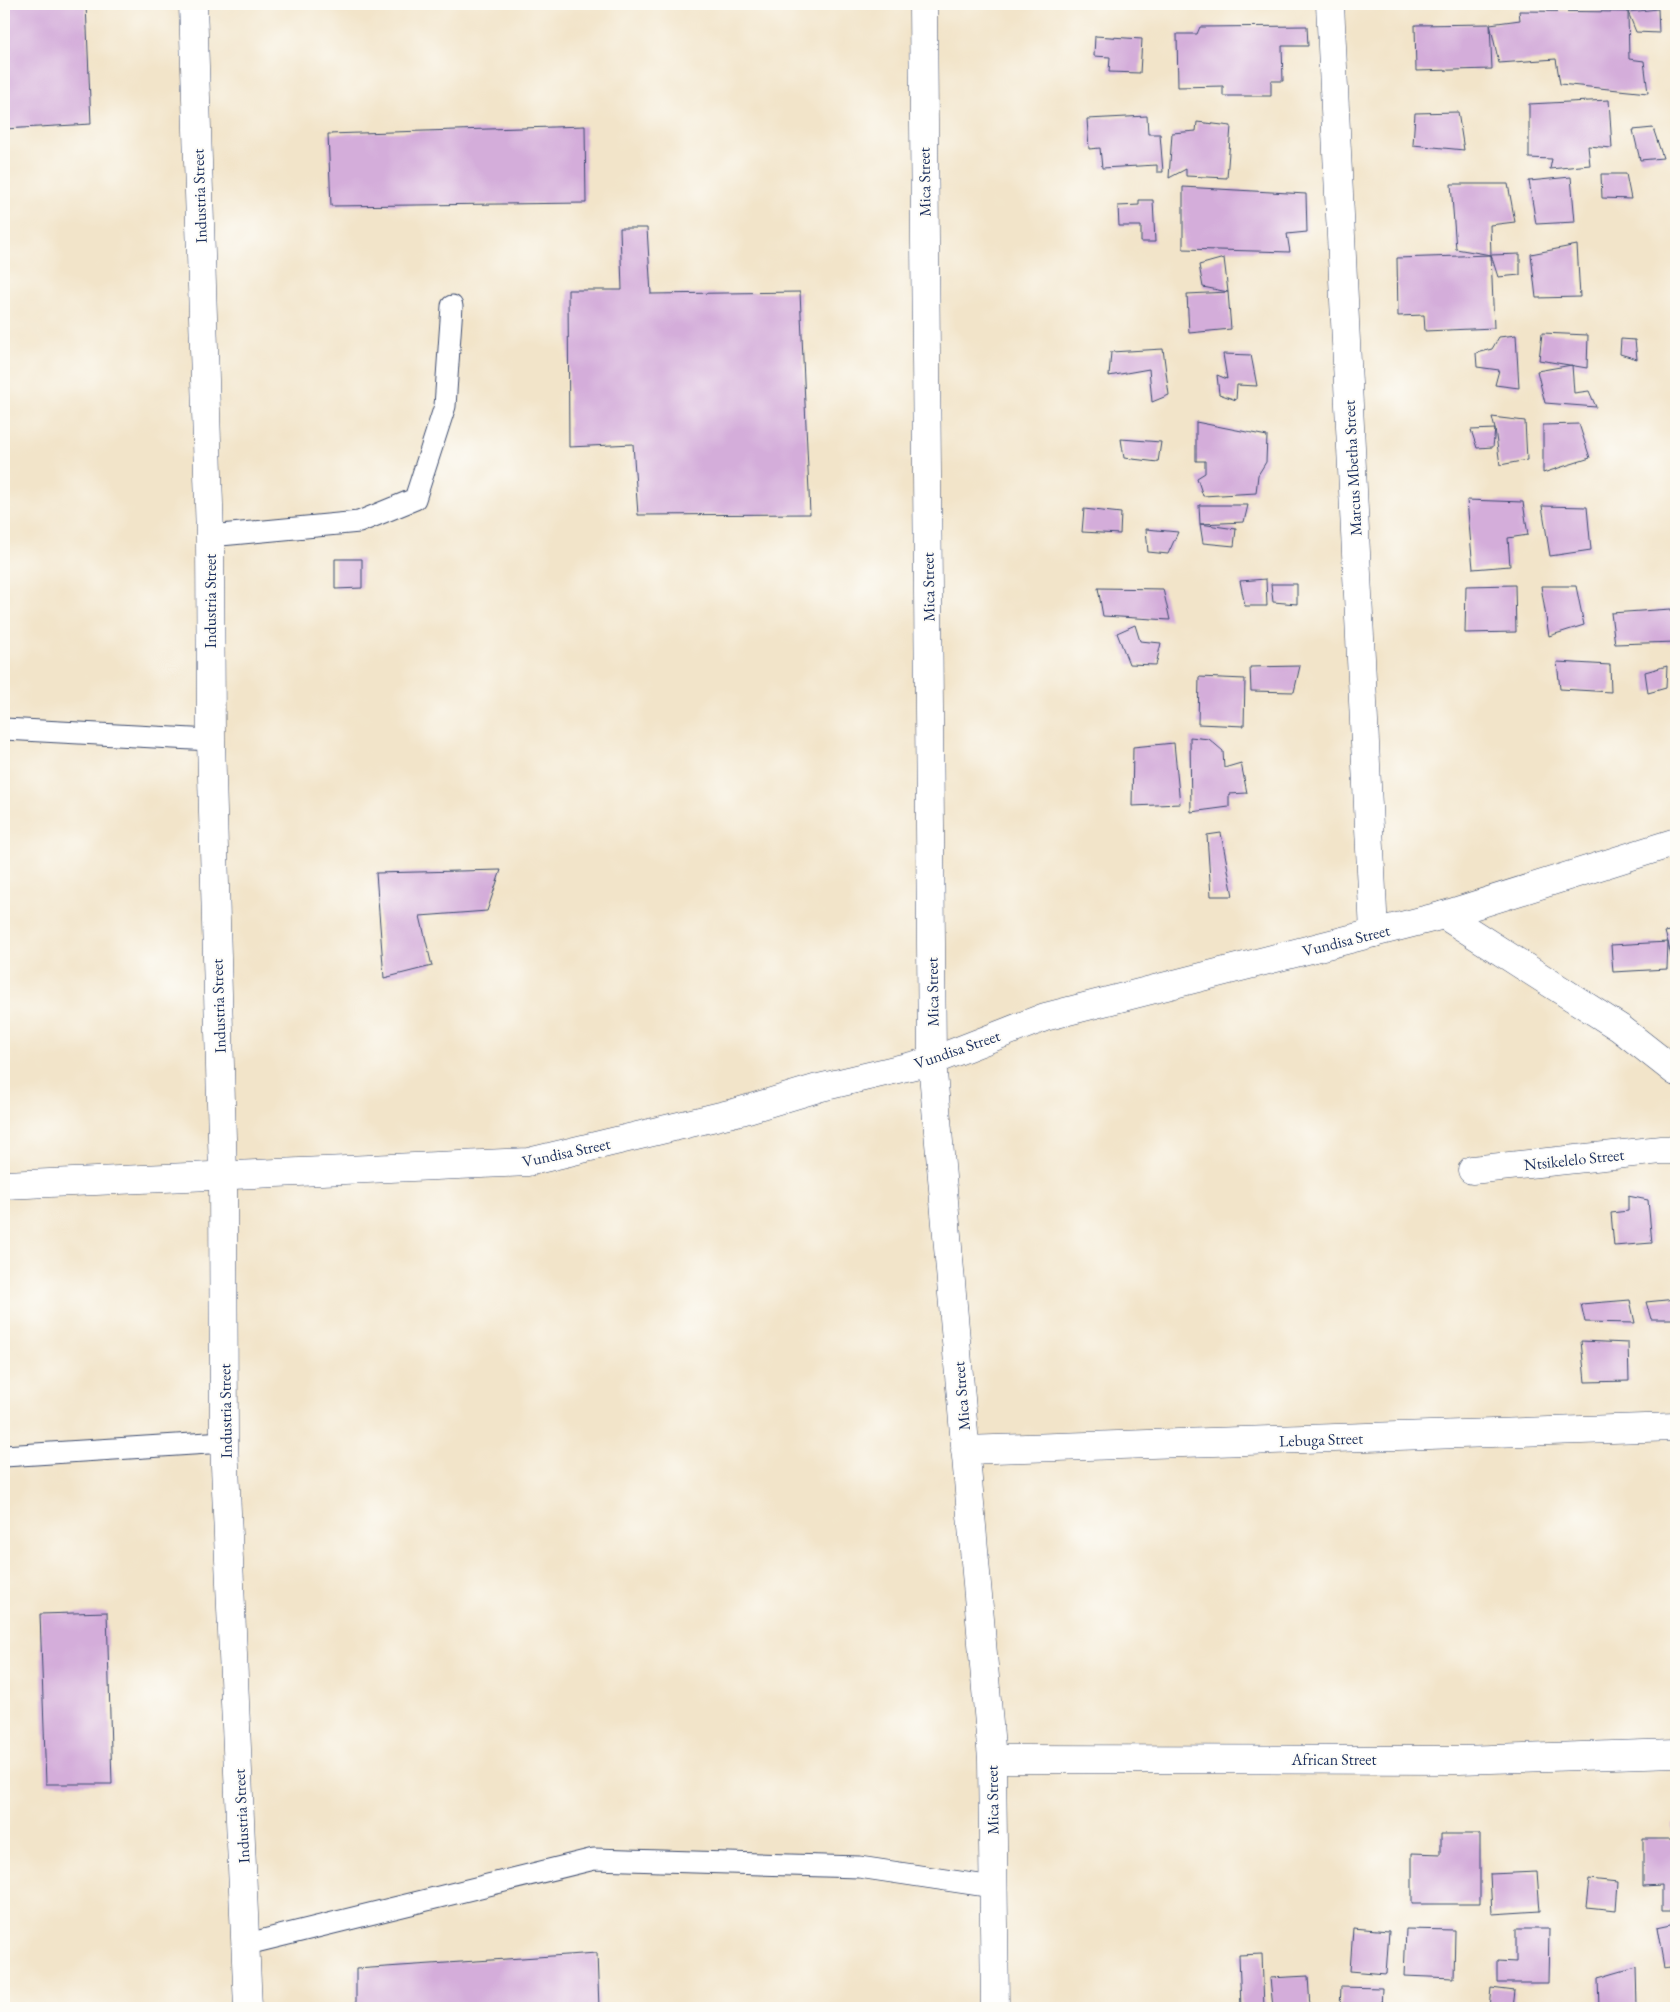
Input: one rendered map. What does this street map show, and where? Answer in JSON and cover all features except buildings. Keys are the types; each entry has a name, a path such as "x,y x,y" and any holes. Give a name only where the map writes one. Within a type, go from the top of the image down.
{"street":[{"name":"Industria Street","path":"193,4 210,536 211,740 223,1175 224,1442 247,1944 248,2008"},
{"name":"Mica Street","path":"922,4 932,1061 992,1758 995,2008"},
{"name":"Marcus Mbetha Street","path":"1330,4 1374,933"},
{"name":"Vundisa Street","path":"4,1185 528,1162 731,1114 818,1088 932,1061 1045,1017 1444,915 1676,842"},
{"path":"1444,915 1620,1028 1676,1072"},
{"name":"Ntsikelelo Street","path":"1472,1170 1676,1150"},
{"name":"Lebuga Street","path":"965,1450 1676,1427"},
{"name":"African Street","path":"992,1758 1459,1760 1676,1753"}],"lane":[{"path":"210,536 359,522 415,499 445,406 452,306"},
{"path":"4,729 211,740"},
{"path":"4,1456 224,1442"},
{"path":"247,1944 594,1859 859,1867 993,1887"}]}
